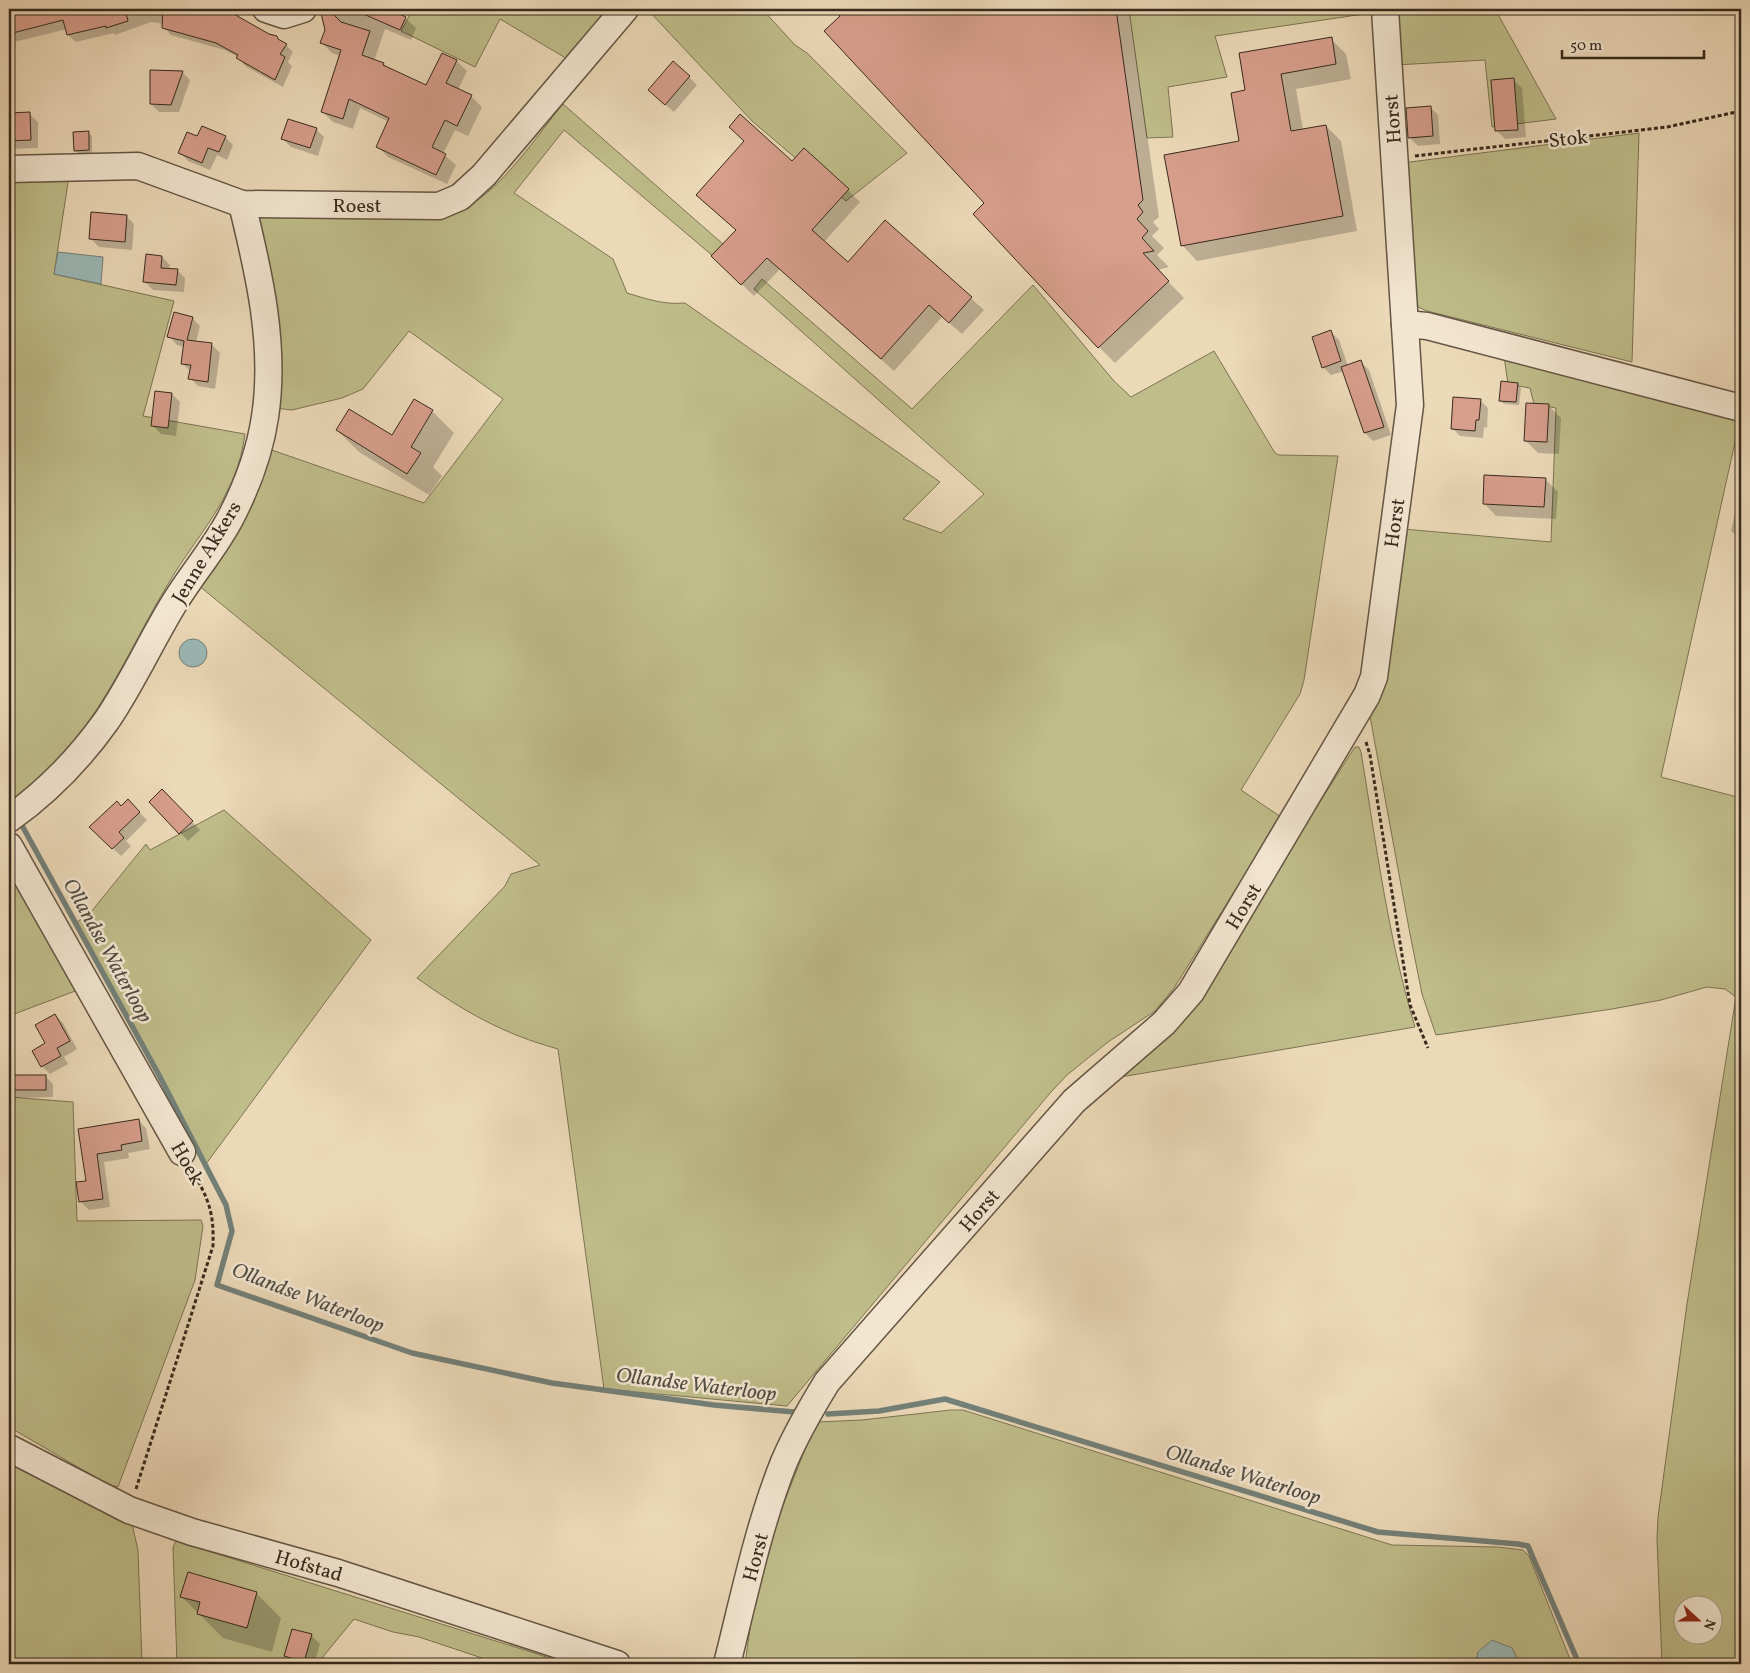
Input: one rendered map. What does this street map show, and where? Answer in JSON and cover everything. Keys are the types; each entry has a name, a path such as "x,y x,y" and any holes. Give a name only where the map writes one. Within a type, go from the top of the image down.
{"street":[{"path":"266,9 284,15 303,9"},
{"name":"Roest","path":"9,168 138,166 242,204 439,206 460,197 484,176 625,9"},
{"name":"Horst","path":"727,1664 764,1523 784,1463 802,1423 827,1382 1074,1101 1164,1023 1191,992 1357,715 1374,677 1410,405 1385,9"},
{"name":"Jenne Akkers","path":"17,812 73,763 107,719 173,606 230,518 251,473 265,417 269,371 266,322 257,268 242,204"},
{"path":"1405,324 1428,326 1741,408"},
{"name":"Hoek","path":"9,846 182,1152"},
{"name":"Hofstad","path":"9,1448 129,1510 192,1532 338,1573 617,1664"}],"path":[{"name":"Stok","path":"1394,158 1667,127 1741,111"},
{"path":"1357,715 1370,755 1410,1005 1428,1048"},
{"name":"Hoek","path":"129,1510 213,1246 213,1223 208,1199 182,1152"}],"shaded area":[{"path":"413,9 613,9 569,60 500,19 475,67 401,31"},
{"path":"647,9 762,9 795,45 807,53 907,153 846,201 752,121"},
{"path":"1129,9 1364,9 1364,14 1215,36 1227,77 1168,87 1173,137 1147,138"},
{"path":"1392,9 1495,9 1556,119 1492,127 1485,60 1395,65"},
{"path":"563,104 724,245 713,256 564,130 514,193 613,259 627,293 663,302 685,303 940,482 903,519 941,533 984,494 754,289 762,279 912,409 1033,285 1114,381 1131,397 1214,351 1275,453 1279,455 1338,456 1304,680 1300,694 1241,790 1281,817 1174,988 1155,1011 1108,1042 1067,1075 1051,1092 787,1406 604,1389 558,1049 501,1029 467,1011 417,978 505,886 511,874 540,865 198,585 269,449 424,503 503,399 409,331 363,389 342,398 292,410 275,408 250,214 467,207 481,198 507,174"},
{"path":"1639,133 1632,362 1427,311 1416,306 1402,163"},
{"path":"69,176 54,274 174,301 143,416 245,434 241,456 225,496 168,584 98,708 59,758 9,808 9,178"},
{"path":"1504,356 1741,415 1661,777 1741,798 1741,1664 1662,1664 1657,1538 1658,1517 1687,1304 1736,997 1725,989 1707,987 1661,1000 1612,1009 1436,1035 1422,994 1369,711 1403,529 1551,542 1556,408 1534,404 1530,388 1508,384"},
{"path":"1355,747 1359,747 1361,752 1390,924 1415,1027 1109,1079 1137,1051 1293,844"},
{"path":"224,810 371,940 206,1164 77,922 91,912 146,844 150,850"},
{"path":"9,865 78,990 9,1016"},
{"path":"9,1097 73,1102 77,1221 201,1220 203,1226 195,1280 118,1487 107,1484 9,1427"},
{"path":"963,1410 1392,1545 1498,1547 1523,1550 1529,1556 1572,1664 1520,1664 1512,1648 1478,1652 1476,1664 745,1664 753,1607 766,1547 816,1422 862,1420"},
{"path":"9,1456 132,1524 138,1550 142,1664 9,1664"},
{"path":"176,1541 568,1664 500,1664 419,1637 393,1632 354,1619 317,1664 177,1664 173,1547"}],"water":[{"path":"58,252 103,257 101,284 54,274"},
{"path":"193,639 203,643 207,653 203,663 193,667 183,663 179,653 183,643"},
{"path":"1492,1640 1512,1648 1520,1664 1476,1664 1478,1652"}],"building":[{"path":"9,9 125,9 128,21 106,28 106,26 67,35 63,20 9,34"},
{"path":"163,9 225,9 269,34 277,36 278,39 287,44 280,54 285,57 275,80 236,58 238,55 216,43 162,28"},
{"path":"320,9 328,9 341,22 370,31 362,55 384,63 383,65 426,85 442,53 457,60 446,83 472,95 457,126 445,120 432,147 446,154 436,175 376,147 389,118 349,99 343,119 321,112 341,50 320,43 325,30"},
{"path":"352,9 388,9 406,17 400,30"},
{"path":"833,9 1116,9 1143,200 1138,205 1143,212 1137,219 1148,231 1142,238 1154,251 1143,253 1169,281 1098,348 973,214 984,203 824,31 840,16"},
{"path":"1332,37 1336,64 1281,74 1291,131 1326,125 1343,216 1181,246 1164,155 1239,141 1231,93 1245,90 1239,53"},
{"path":"673,61 690,76 665,105 648,90"},
{"path":"150,70 183,71 171,105 150,104"},
{"path":"1514,78 1518,130 1495,131 1491,80"},
{"path":"1431,106 1433,136 1408,138 1406,108"},
{"path":"30,112 31,140 9,141 9,113"},
{"path":"740,114 792,161 804,148 849,189 812,230 848,262 885,220 972,297 949,323 929,305 881,359 767,258 741,285 711,256 736,230 696,195 744,141 729,127"},
{"path":"288,119 317,128 310,148 281,139"},
{"path":"202,126 226,136 219,152 208,148 202,163 178,153 187,132 197,136"},
{"path":"89,131 89,150 74,151 73,132"},
{"path":"91,212 127,215 125,242 89,239"},
{"path":"146,254 162,256 161,268 178,269 176,285 143,282"},
{"path":"174,312 193,317 187,340 212,343 208,382 188,379 191,365 181,364 184,341 167,337"},
{"path":"1331,330 1341,361 1322,368 1312,337"},
{"path":"1361,360 1384,427 1364,433 1341,367"},
{"path":"1501,381 1518,383 1516,402 1499,401"},
{"path":"155,391 172,393 168,428 151,426"},
{"path":"1453,397 1481,399 1479,420 1476,420 1475,431 1451,429"},
{"path":"414,399 433,410 411,447 421,453 407,474 336,430 349,409 392,435"},
{"path":"1526,403 1549,404 1547,442 1524,441"},
{"path":"1484,475 1546,478 1544,507 1483,504"},
{"path":"162,789 193,821 179,834 149,802"},
{"path":"128,799 140,812 119,832 124,838 112,849 89,827 117,801 121,806"},
{"path":"55,1014 70,1041 57,1048 61,1056 41,1067 32,1051 45,1043 35,1025"},
{"path":"9,1075 46,1075 46,1090 9,1090"},
{"path":"139,1119 142,1141 121,1145 122,1150 97,1154 103,1199 79,1202 76,1182 86,1181 78,1129"},
{"path":"188,1572 257,1592 247,1628 197,1614 200,1602 180,1597"},
{"path":"292,1629 312,1634 304,1662 284,1656"}],"waterway":[{"name":"Ollandse Waterloop","path":"19,820 160,1077 226,1205 232,1231 217,1285 412,1353 552,1383 714,1405 794,1412"},
{"name":"Ollandse Waterloop","path":"828,1414 879,1411 945,1399 1378,1532 1528,1546 1579,1664"}]}
